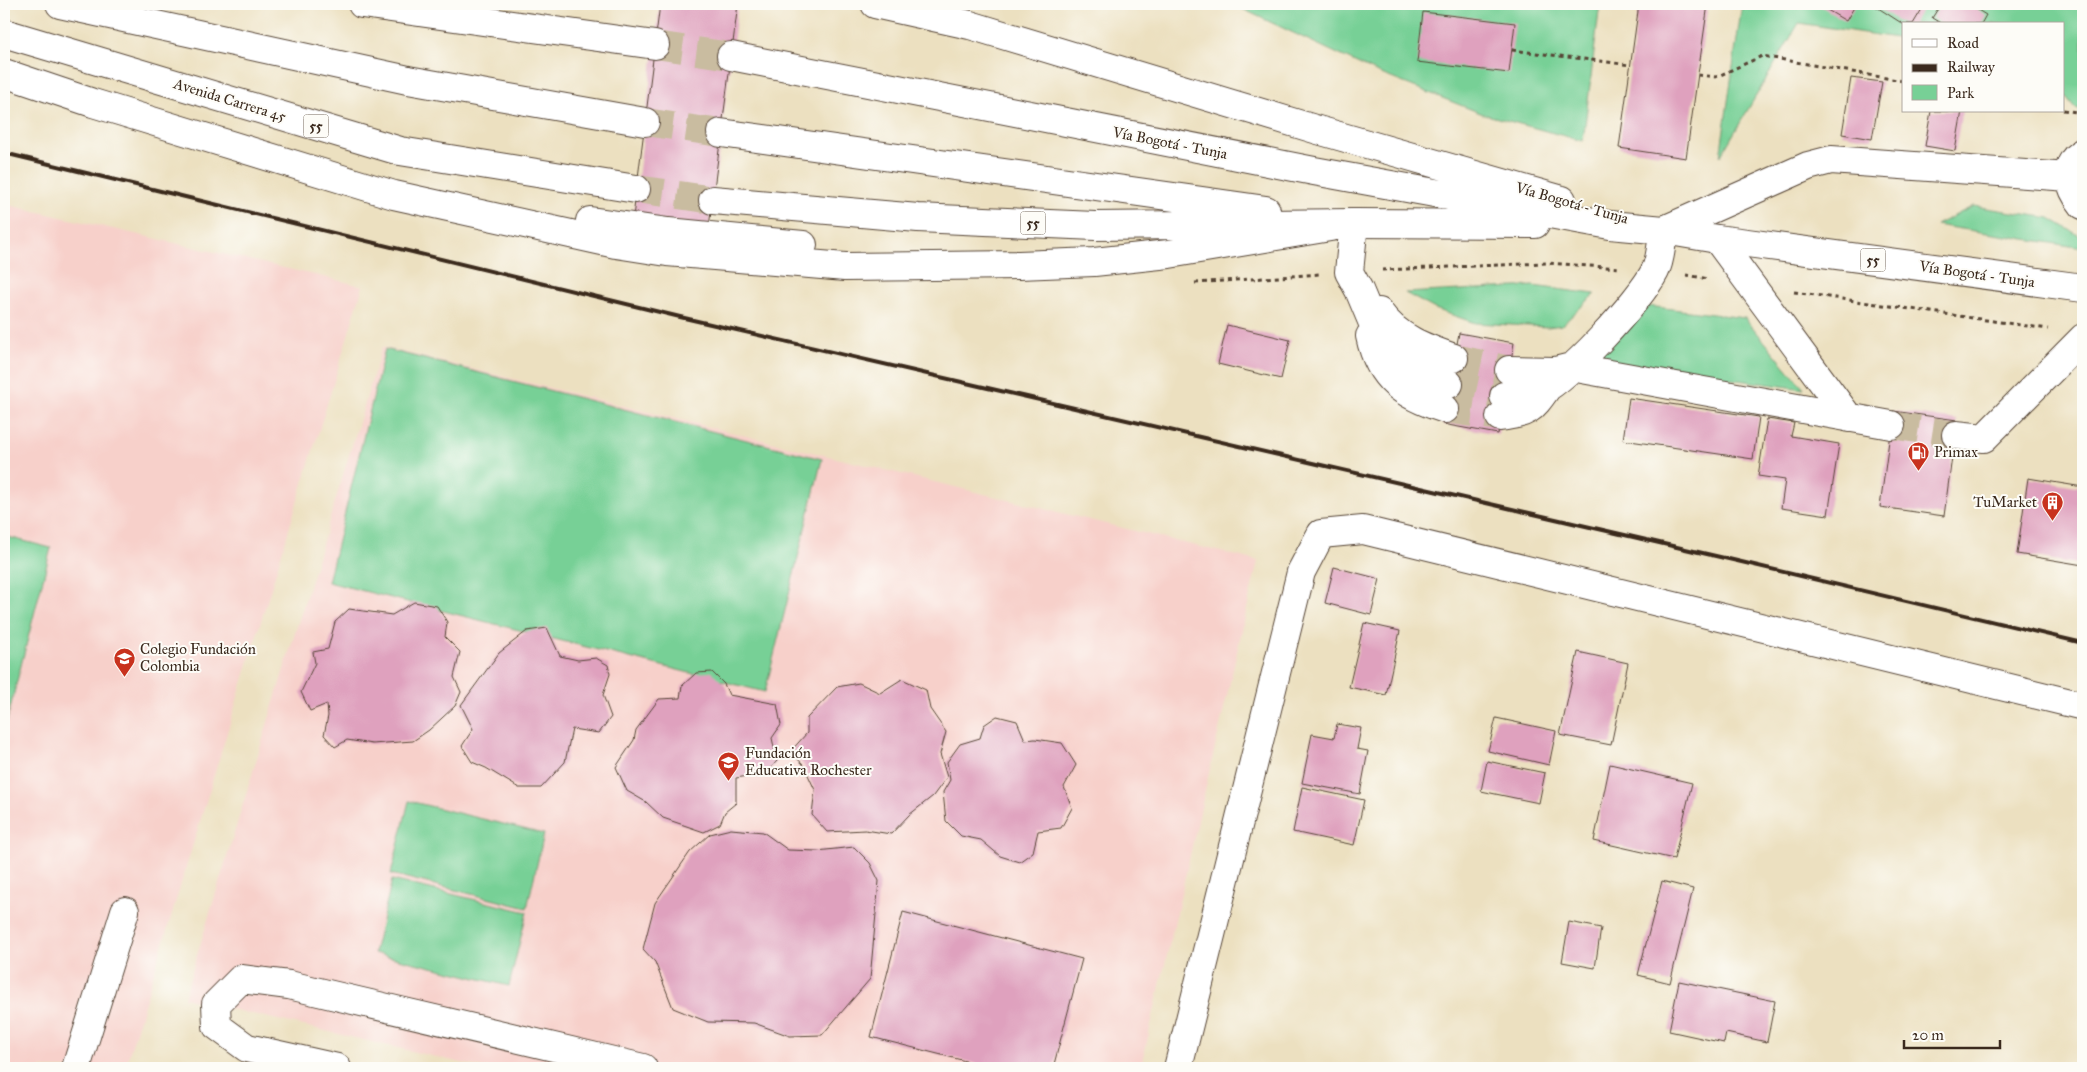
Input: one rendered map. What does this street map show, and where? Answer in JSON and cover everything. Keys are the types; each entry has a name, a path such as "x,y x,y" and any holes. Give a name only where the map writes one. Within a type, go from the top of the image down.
{"main road":[{"path":"60,4 408,80 645,122"},
{"path":"362,4 654,45"},
{"name":"Vía Bogotá - Tunja","path":"876,4 970,25 1318,130 1664,230"},
{"name":"Avenida Carrera 45","path":"4,33 400,151 636,189"},
{"name":"Vía Bogotá - Tunja","path":"731,56 1314,171 1610,225"},
{"path":"4,73 93,103 394,195 616,244 667,252 845,267 1094,262 1169,254 1354,223 1349,272 1359,290 1388,325 1420,346 1449,384 1418,401 1389,379 1373,352 1359,290"},
{"name":"Vía Bogotá - Tunja","path":"721,133 1354,223"},
{"path":"2083,152 2077,155 2071,164 2069,177 2076,197 2083,205"},
{"path":"1891,425 1571,367 1555,371 1504,395 1534,394 1548,387 1571,367 1624,314 1656,270 1664,230 1808,166 1831,160 2069,177"},
{"name":"Vía Bogotá - Tunja","path":"713,200 918,218 1095,226 1354,223 1610,225 1664,230 1717,239 2083,288"},
{"path":"1717,239 1849,418"},
{"path":"1956,436 1984,438 2083,338"},
{"path":"1178,1068 1301,572 1321,534 1362,530 2083,706"},
{"path":"76,1068 125,911"},
{"path":"337,1068 247,1048 217,1026 216,1004 241,978 289,985 643,1068"}],"path":[{"path":"1512,50 1630,65"},
{"path":"1698,75 1716,77 1762,56 1902,81"},
{"path":"2064,110 2083,113"}],"shaded area":[{"name":"Colegio Fundación Colombia","path":"4,204 363,286 125,1068 4,1068"},
{"name":"Fundación Educativa Rochester","path":"382,347 1258,561 1141,1068 483,1068 184,998"}],"green space":[{"path":"1232,4 1600,4 1583,141 1483,114 1376,72"},
{"path":"1742,4 2083,4 2083,110 2075,108 2064,94 2064,22 1902,22 1902,39 1799,23 1720,157"},
{"path":"1974,206 2050,218 2083,238 2083,248 1936,225"},
{"path":"1533,286 1595,294 1562,325 1548,327 1475,323 1435,309 1405,293"},
{"path":"1648,306 1745,318 1804,389 1589,360"},
{"path":"385,349 822,459 765,692 328,582"},
{"path":"4,536 51,548 4,732"},
{"path":"409,801 544,834 527,908 391,874"},
{"path":"392,880 527,912 509,986 374,953"}],"building":[{"path":"660,4 738,4 709,227 633,217"},
{"path":"1639,4 1708,4 1686,158 1619,148"},
{"path":"1817,4 1856,4 1846,21"},
{"path":"1872,4 1925,4 1914,22 1902,23"},
{"path":"1941,4 1968,4 1986,15 1982,22 1939,22 1932,18"},
{"path":"1423,12 1515,23 1509,73 1417,62"},
{"path":"1851,78 1882,82 1872,139 1842,134"},
{"path":"1931,112 1962,112 1955,151 1925,146"},
{"path":"1227,325 1290,340 1281,379 1218,364"},
{"path":"1459,333 1514,343 1498,434 1442,424"},
{"path":"1629,398 1759,417 1753,459 1623,440"},
{"name":"Primax","path":"1893,411 1957,420 1944,516 1880,507"},
{"path":"1767,419 1794,423 1791,436 1839,444 1828,515 1781,508 1785,480 1758,476"},
{"name":"TuMarket","path":"2028,478 2083,487 2083,565 2017,554"},
{"path":"1334,567 1380,579 1371,615 1325,603"},
{"path":"414,602 437,606 447,622 445,637 460,652 454,677 461,692 455,706 429,730 413,741 372,744 347,740 335,747 324,735 328,716 327,704 310,711 301,692 315,663 313,652 328,649 335,622 349,609 392,615"},
{"path":"1364,623 1400,631 1386,695 1349,687"},
{"path":"547,628 560,656 578,660 596,658 608,665 610,674 603,695 611,717 599,733 572,729 565,762 541,788 519,788 486,768 472,762 462,746 473,729 461,705 499,653 527,631"},
{"path":"1578,652 1628,663 1611,745 1560,735"},
{"path":"712,672 724,684 729,695 777,704 781,725 772,738 777,761 766,773 736,778 736,803 725,812 720,824 704,832 663,818 646,802 627,791 616,767 634,740 636,730 659,699 680,698 682,686 696,673"},
{"path":"902,679 926,690 930,709 946,732 940,754 947,777 933,796 909,815 891,834 865,830 827,832 812,815 815,790 803,764 790,752 807,733 807,718 837,687 859,683 880,693"},
{"path":"997,716 1017,721 1025,740 1035,739 1062,743 1076,765 1064,787 1072,808 1061,828 1038,831 1033,852 1019,862 1000,856 981,840 961,836 946,821 943,792 950,780 947,762 960,744 980,738 984,725"},
{"path":"1496,718 1556,731 1549,765 1488,751"},
{"path":"1337,724 1361,728 1357,749 1368,751 1360,794 1302,783 1312,734 1334,738"},
{"path":"1487,761 1545,773 1539,803 1481,791"},
{"path":"1610,764 1692,783 1674,859 1594,841"},
{"path":"1302,787 1364,800 1354,845 1293,832"},
{"path":"731,829 763,832 788,850 817,851 854,847 870,863 879,881 870,979 822,1035 790,1036 754,1023 708,1022 673,1008 655,962 643,949 655,903 690,852 710,834"},
{"path":"1662,881 1693,889 1670,983 1638,975"},
{"path":"903,912 1082,959 1053,1068 993,1068 871,1037"},
{"path":"1569,922 1601,928 1595,968 1562,962"},
{"path":"1679,981 1775,1001 1767,1042 1726,1033 1724,1043 1669,1031"}],"tunnel":[{"path":"655,45 731,56"},
{"path":"645,122 721,133"},
{"path":"636,189 713,200"},
{"path":"1454,358 1509,370"},
{"path":"1449,384 1504,396"},
{"path":"1445,409 1500,417"},
{"path":"1891,425 1956,435"}],"railway":[{"path":"4,153 680,317 1733,560 2083,643"}],"place":[{"name":"Primax","path":"1918,471"},
{"name":"TuMarket","path":"2053,521"},
{"name":"Colegio Fundación Colombia","path":"124,677"},
{"name":"Fundación Educativa Rochester","path":"729,781"}]}
